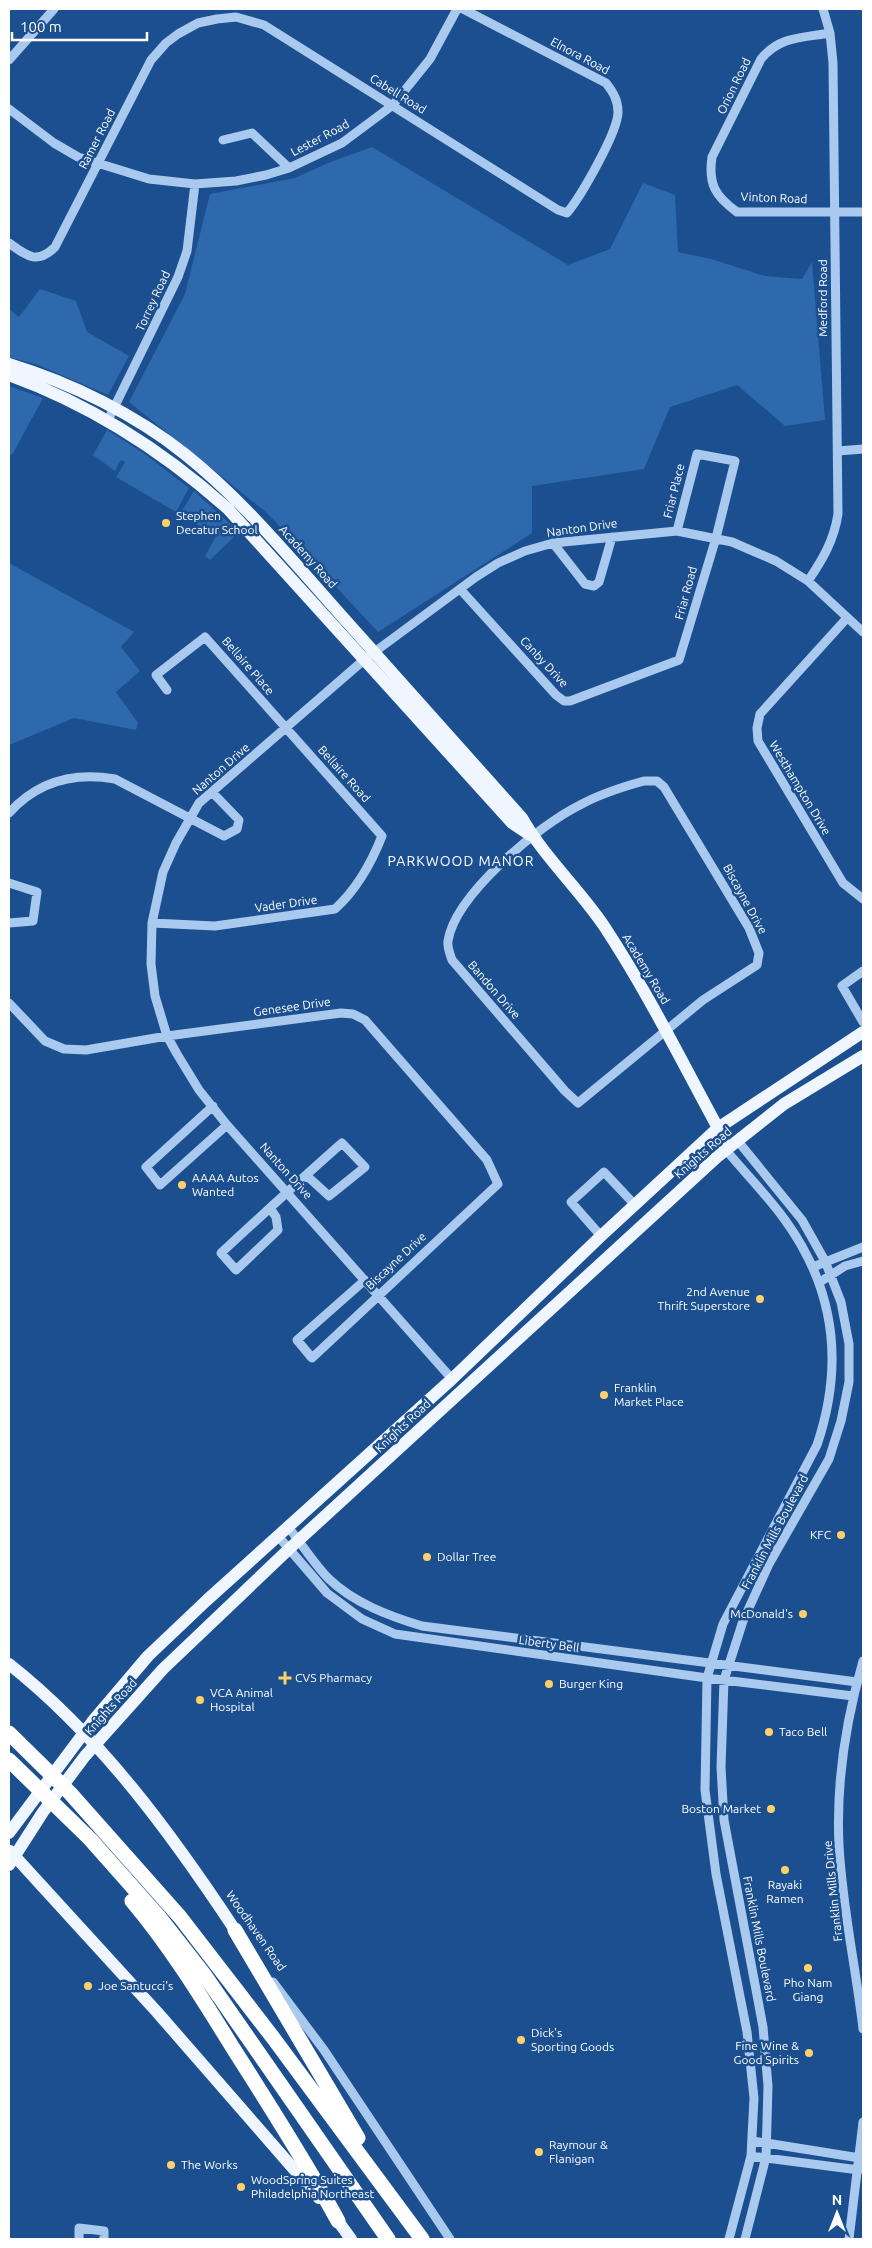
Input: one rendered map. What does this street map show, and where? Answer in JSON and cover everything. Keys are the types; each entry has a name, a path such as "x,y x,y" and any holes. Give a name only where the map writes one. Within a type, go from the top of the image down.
{"highway":[{"path":"9,1733 70,1793 180,1917 422,2239"},
{"path":"9,1760 96,1846 160,1918 203,1973 388,2239"},
{"path":"66,1818 85,1846 162,1941 312,2172 338,2221"},
{"path":"235,1930 403,2212"}],"main road":[{"name":"Academy Road","path":"9,364 34,371 114,408 185,454 234,498 370,656"},
{"name":"Academy Road","path":"9,375 49,391 108,420 151,446 190,475 228,509 370,656 522,818 532,837 574,884 603,924 629,965 718,1128 726,1150"},
{"name":"Knights Road","path":"9,1833 74,1743 148,1656 452,1379 601,1236 718,1128 863,1032"},
{"name":"Knights Road","path":"10,1856 85,1756 163,1669 289,1549 737,1140 784,1104 863,1056"},
{"name":"Academy Road","path":"718,1128 737,1140"},
{"name":"Woodhaven Road","path":"9,1664 84,1731 148,1807 235,1930"},
{"path":"10,1856 163,2019 338,2221 351,2239"}],"street":[{"path":"9,60 54,9"},
{"name":"Lester Road","path":"9,109 54,143 99,164 148,179 195,184 236,181 289,168 342,143 393,105 430,59 457,9"},
{"name":"Elnora Road","path":"463,9 606,83 616,98 618,112 615,129 576,201 567,213 563,212"},
{"name":"Medford Road","path":"808,581 828,551 836,532 838,514 833,63 830,33 823,9"},
{"name":"Cabell Road","path":"212,20 236,17 264,25 563,212"},
{"name":"Ramer Road","path":"9,243 30,256 46,257 55,247 151,60 178,34 198,23 212,20"},
{"name":"Orion Road","path":"711,167 712,157 761,59 771,47 782,41 830,33"},
{"path":"223,140 252,134 289,168"},
{"name":"Vinton Road","path":"711,167 710,174 715,191 724,202 737,212 863,212"},
{"name":"Torrey Road","path":"108,420 178,277 187,251 195,184"},
{"path":"838,451 863,449"},
{"name":"Friar Place","path":"677,531 697,454 735,461 716,538"},
{"name":"Nanton Drive","path":"452,1379 288,1191 227,1125 188,1075 167,1036 155,996 151,964 152,923 163,872 191,817 199,803 370,656 498,563 525,551 553,543 677,531 716,538 753,550 776,561 808,581 863,632"},
{"path":"553,543 585,584 594,586 599,582 612,537"},
{"name":"Friar Road","path":"682,655 716,538"},
{"name":"Canby Drive","path":"460,589 564,701 679,660 682,655"},
{"name":"Westhampton Drive","path":"847,618 760,714 757,728 758,741 843,883 863,899"},
{"name":"Bellaire Place","path":"167,690 156,675 205,637 287,729"},
{"name":"Bellaire Road","path":"287,729 382,836"},
{"path":"9,813 18,803 41,787 59,780 98,776 115,779 191,817 224,836 237,829 239,820 212,792"},
{"name":"Bandon Drive","path":"578,1102 565,1091 452,960 448,943 453,925 478,889 508,856 532,837 579,805 617,788 644,781 657,781 660,784"},
{"name":"Biscayne Drive","path":"578,1102 703,1000 750,970 756,964 759,953 749,928 664,787 660,784"},
{"name":"Vader Drive","path":"152,923 215,926 335,909 345,900 367,870 382,836"},
{"path":"9,883 37,892 33,920 9,923"},
{"path":"863,971 842,986 863,1022"},
{"name":"Genesee Drive","path":"9,1002 45,1041 67,1049 86,1050 167,1036 341,1013 353,1014 365,1020 487,1160 498,1184 494,1187"},
{"path":"213,1106 146,1167 160,1184 227,1125"},
{"name":"Franklin Mills Boulevard","path":"737,1140 802,1220 825,1261 832,1274 841,1302 849,1344 849,1382 830,1459 769,1564 743,1621 724,1680 721,1767 724,1820 763,2027 768,2086 766,2157 745,2239"},
{"path":"270,1208 278,1222 278,1230 236,1270 221,1253 288,1191 306,1175 342,1144 365,1167 329,1196 306,1175"},
{"name":"Franklin Mills Boulevard","path":"726,1150 785,1220 813,1268 820,1282 828,1315 833,1357 827,1415 817,1445 723,1624 708,1678 705,1790 716,1874 752,2067 751,2156 729,2239"},
{"path":"601,1236 571,1202 577,1196 604,1172 634,1205"},
{"name":"Biscayne Drive","path":"365,1280 297,1340 312,1358 494,1187"},
{"path":"813,1268 825,1261 863,1247"},
{"path":"820,1282 845,1266 863,1261"},
{"name":"Liberty Bell","path":"288,1527 329,1579 354,1598 390,1616 422,1626 857,1682"},
{"name":"Liberty Bell","path":"278,1536 327,1593 362,1619 394,1634 708,1678 853,1696"},
{"name":"Franklin Mills Drive","path":"863,1661 853,1696 840,1792 839,1844 863,2029"},
{"name":"Woodhaven Road","path":"235,1930 324,2050 450,2239"},
{"path":"849,2239 859,2170 863,2122"},
{"path":"752,2141 860,2158"},
{"path":"751,2156 859,2170"},
{"path":"79,2239 79,2228 104,2231 104,2239"}],"shaded area":[{"path":"372,147 568,265 610,249 643,183 675,195 678,252 711,259 765,276 802,279 812,262 825,420 785,426 737,385 670,407 644,469 532,486 532,533 378,632 267,513 129,402 185,294 210,194 295,178 328,163"},
{"path":"40,289 76,301 87,332 129,356 108,395 38,365 9,357 9,309 19,317"},
{"path":"9,386 43,398 12,455 9,453"},
{"path":"107,430 142,452 189,488 176,512 116,477 125,462 121,460 115,471 93,455"},
{"path":"194,491 239,532 210,560 205,556 216,536 180,514"},
{"path":"9,563 134,632 121,647 140,671 116,692 138,723 136,730 74,718 9,745"}],"place":[{"name":"Stephen Decatur School","path":"166,523"},
{"name":"AAAA Autos Wanted","path":"182,1185"},
{"name":"2nd Avenue Thrift Superstore","path":"760,1299"},
{"name":"Franklin Market Place","path":"604,1395"},
{"name":"KFC","path":"841,1535"},
{"name":"Dollar Tree","path":"427,1557"},
{"name":"McDonald's","path":"803,1614"},
{"name":"CVS Pharmacy","path":"285,1678"},
{"name":"Burger King","path":"549,1684"},
{"name":"VCA Animal Hospital","path":"200,1700"},
{"name":"Taco Bell","path":"769,1732"},
{"name":"Boston Market","path":"771,1809"},
{"name":"Rayaki Ramen","path":"785,1870"},
{"name":"Pho Nam Giang","path":"808,1968"},
{"name":"Joe Santucci's","path":"88,1986"},
{"name":"Dick's Sporting Goods","path":"521,2040"},
{"name":"Fine Wine & Good Spirits","path":"809,2053"},
{"name":"Raymour & Flanigan","path":"539,2152"},
{"name":"The Works","path":"171,2165"},
{"name":"WoodSpring Suites Philadelphia Northeast","path":"241,2187"}],"district":[{"name":"PARKWOOD MANOR","path":"461,861"}]}
